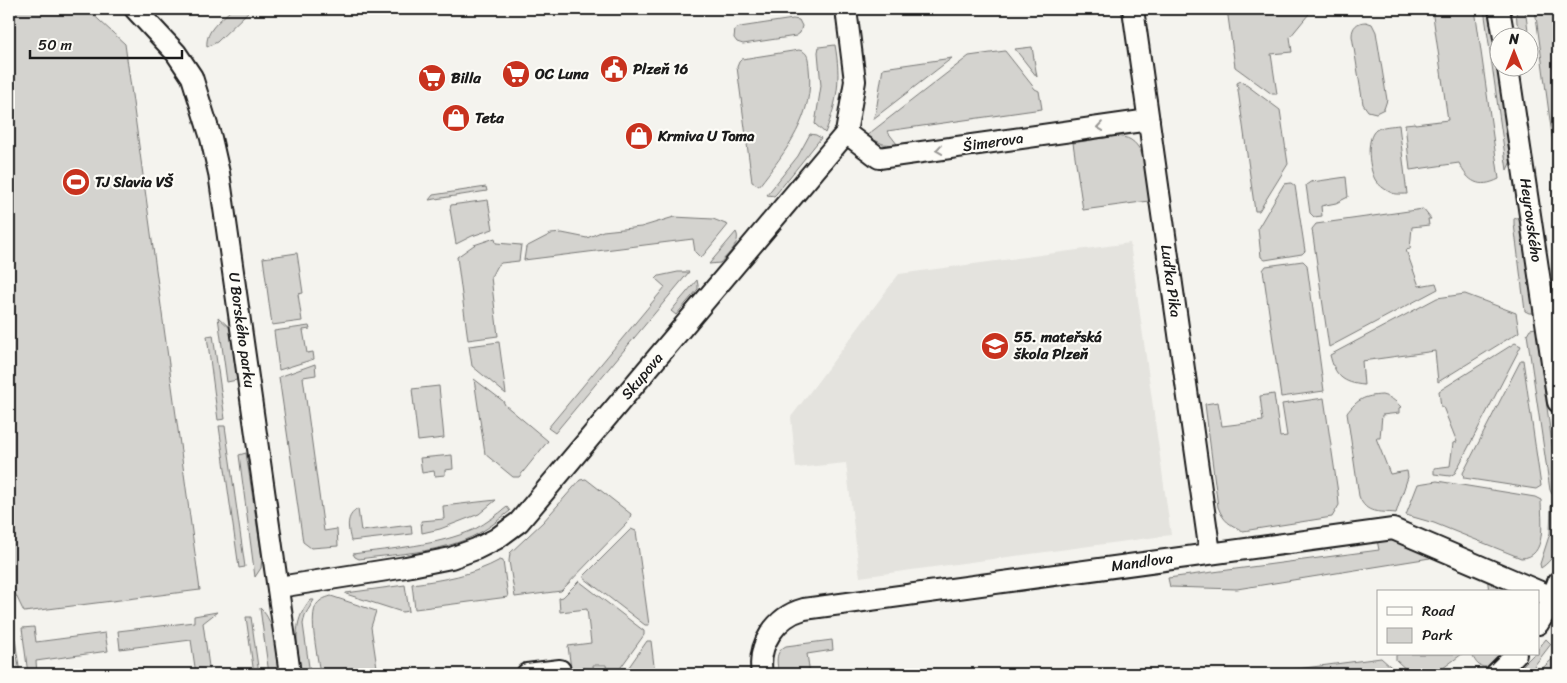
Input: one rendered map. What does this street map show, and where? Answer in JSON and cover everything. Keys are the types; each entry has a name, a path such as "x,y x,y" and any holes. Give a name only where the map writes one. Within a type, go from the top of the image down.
{"street":[{"name":"U Borského parku","path":"135,9 176,53 192,77 211,138 219,173 290,674"},
{"path":"846,9 855,81 846,133"},
{"name":"Luďka Pika","path":"1133,9 1210,553"},
{"path":"1499,9 1502,28"},
{"name":"Heyrovského","path":"1509,78 1558,402"},
{"name":"Šimerova","path":"846,133 879,158 1149,120"},
{"name":"Skupova","path":"279,587 451,558 496,539 519,522 846,133"},
{"name":"Mandlova","path":"762,674 762,653 772,631 786,617 804,609 1393,529 1555,590"},
{"path":"1540,620 1555,590"},
{"path":"1496,674 1514,656"},
{"path":"528,674 560,670"}],"shaded area":[{"name":"55. mateřská škola Plzeň","path":"1130,243 1171,535 860,577 846,463 796,468 791,417 899,274"}],"green space":[{"name":"TJ Slavia VŠ","path":"9,9 87,9 125,44 200,590 24,612 9,581"},
{"path":"232,9 251,9 217,42 207,47 211,30"},
{"path":"1227,9 1313,9 1290,37 1292,52 1271,54 1277,94 1272,94 1235,67"},
{"path":"1432,9 1475,9 1499,179 1492,182 1475,182 1466,175 1459,163 1410,170 1405,124 1448,120"},
{"path":"1484,9 1492,9 1495,28 1490,28 1490,51"},
{"path":"1516,9 1525,9 1528,28 1521,28 1517,23"},
{"path":"1535,9 1558,9 1558,180 1540,46 1540,28 1538,28"},
{"path":"793,19 799,20 802,26 800,33 796,36 743,44 737,42 734,38 735,29 740,27"},
{"path":"1366,22 1372,24 1376,32 1387,100 1384,109 1376,113 1368,111 1363,104 1352,36 1356,26"},
{"path":"835,45 838,68 837,89 833,110 825,133 815,124 821,86 818,52 819,47"},
{"path":"1032,47 1037,77 1015,49"},
{"path":"799,50 805,52 808,59 810,85 808,101 803,117 788,146 759,186 752,182 737,67 742,59"},
{"path":"1005,51 1035,89 1039,91 1042,109 887,131 896,145 883,144 866,136 969,56"},
{"path":"952,58 873,119 883,68"},
{"path":"1494,78 1502,78 1512,152 1507,170"},
{"path":"1241,81 1280,110 1288,164 1259,211 1255,211 1237,83"},
{"path":"1399,125 1407,194 1393,193 1386,190 1376,181 1369,155 1370,140 1376,130 1387,126"},
{"path":"810,134 821,138 777,193 774,196 767,195 798,156"},
{"path":"1116,136 1131,140 1141,152 1146,168 1149,201 1083,210 1073,143"},
{"path":"1346,177 1348,197 1336,203 1321,206 1322,216 1314,217 1310,213 1306,185 1312,181"},
{"path":"1291,183 1295,186 1305,251 1302,254 1265,260 1261,257 1258,228 1284,184"},
{"path":"486,187 487,191 429,200 433,195"},
{"path":"488,200 493,229 456,244 450,209 451,205"},
{"path":"1423,209 1431,219 1428,219 1429,225 1412,227 1410,249 1406,250 1419,286 1436,283 1438,289 1329,347 1312,229 1316,224"},
{"path":"1521,216 1534,313 1525,311 1514,224 1514,219"},
{"path":"674,217 713,219 728,225 701,258 695,252 693,239 524,260 526,247 551,234 562,233 587,238 603,231 641,227"},
{"path":"736,232 737,240 730,253 720,263 709,264"},
{"path":"495,238 496,243 521,245 519,261 501,263 496,267 491,277 498,336 468,340 457,257 474,245"},
{"path":"297,253 303,293 298,294 302,321 272,325 263,258"},
{"path":"1303,261 1307,265 1324,391 1281,397 1263,270 1266,266"},
{"path":"689,272 555,433 548,428 665,287 656,279 659,276"},
{"path":"697,280 698,289 676,315 671,311"},
{"path":"1465,294 1516,313 1519,332 1438,382 1435,351 1362,361 1364,385 1345,380 1334,368 1330,355 1437,298"},
{"path":"218,317 230,328 237,380 227,382"},
{"path":"309,326 310,329 303,330 307,353 313,352 314,359 279,370 274,331"},
{"path":"1536,328 1558,495 1552,494 1550,490 1527,334 1530,329"},
{"path":"213,335 225,419 218,420 207,336"},
{"path":"499,342 506,394 472,366 469,346"},
{"path":"1515,343 1521,346 1455,473 1450,476 1434,474 1434,468 1450,466 1453,443 1457,442 1443,407 1441,407 1439,391"},
{"path":"1521,360 1523,360 1541,486 1536,489 1464,478 1463,473"},
{"path":"315,364 316,375 303,377 324,531 337,529 338,546 311,548 303,542 279,377"},
{"path":"474,379 503,401 505,405 548,441 519,477 513,477 485,454"},
{"path":"439,386 444,438 418,441 412,389"},
{"path":"1274,394 1280,437 1287,436 1282,404 1324,398 1339,505 1332,517 1243,531 1228,522 1222,516 1218,507 1205,404 1218,402 1222,426 1263,421 1260,396"},
{"path":"1382,395 1397,402 1401,407 1399,408 1399,413 1382,415 1380,438 1376,438 1390,474 1407,471 1408,477 1396,513 1379,512 1369,509 1359,496 1347,413 1362,399"},
{"path":"219,426 225,426 245,567 239,568"},
{"path":"246,453 262,558 261,568 255,577 239,455"},
{"path":"452,455 453,469 445,470 445,475 435,476 434,471 422,473 420,458"},
{"path":"586,479 631,514 629,521 561,591 515,597 509,561 510,553 543,522 580,480"},
{"path":"1437,481 1535,497 1541,500 1542,526 1536,551 1530,556 1521,558 1434,523 1406,515 1418,484"},
{"path":"496,500 479,514 440,529 422,533 421,521 444,519 443,506"},
{"path":"1558,504 1559,531 1557,547 1549,562 1541,568 1540,564 1550,533 1551,506"},
{"path":"507,507 510,511 492,525 472,537 456,543 424,551 359,559 353,554 415,546 460,535 479,527"},
{"path":"358,509 361,531 411,525 412,534 351,541 348,523 351,515"},
{"path":"631,529 636,531 649,625 645,625 584,578"},
{"path":"1377,540 1398,541 1430,556 1430,558 1237,589 1170,587 1168,578 1379,550"},
{"path":"500,560 503,561 508,597 415,609 412,584 435,581 479,570"},
{"path":"1487,576 1515,590 1489,590"},
{"path":"579,581 644,631 644,635 616,674 607,674 606,665 593,665 594,674 578,673 571,669 568,646 591,643 587,609 560,612 559,598 563,597"},
{"path":"405,585 409,611 402,612 346,594 346,593"},
{"path":"331,596 376,611 371,627 378,674 320,674 313,627 314,610 320,601"},
{"path":"310,600 314,600 305,615 303,624 310,674 302,674 297,645 298,626 300,617"},
{"path":"260,608 270,622 278,674 269,674"},
{"path":"217,612 203,623 210,674 196,674 191,640 120,649 118,631 194,622 194,616"},
{"path":"246,617 251,617 259,674 254,674"},
{"path":"34,627 36,642 105,633 108,651 36,661 37,674 28,674 22,628"},
{"path":"9,639 15,639 20,674 9,674"},
{"path":"1546,639 1551,644 1528,674 1514,674 1532,656 1540,656 1540,646"},
{"path":"832,640 833,650 807,654 810,674 779,674 777,662 782,648"},
{"path":"647,641 651,641 655,674 624,674"},
{"path":"1558,654 1558,674 1536,674"},
{"path":"1396,656 1459,656 1435,674 1411,674 1396,660"},
{"path":"1497,656 1486,667 1479,665 1473,657"},
{"path":"1381,658 1399,674 1259,674"}],"place":[{"name":"Plzeň 16","path":"614,69"},
{"name":"OC Luna","path":"516,74"},
{"name":"Billa","path":"432,78"},
{"name":"Teta","path":"456,118"},
{"name":"Krmiva U Toma","path":"639,136"},
{"name":"TJ Slavia VŠ","path":"76,182"},
{"name":"55. mateřská škola Plzeň","path":"995,346"}]}
